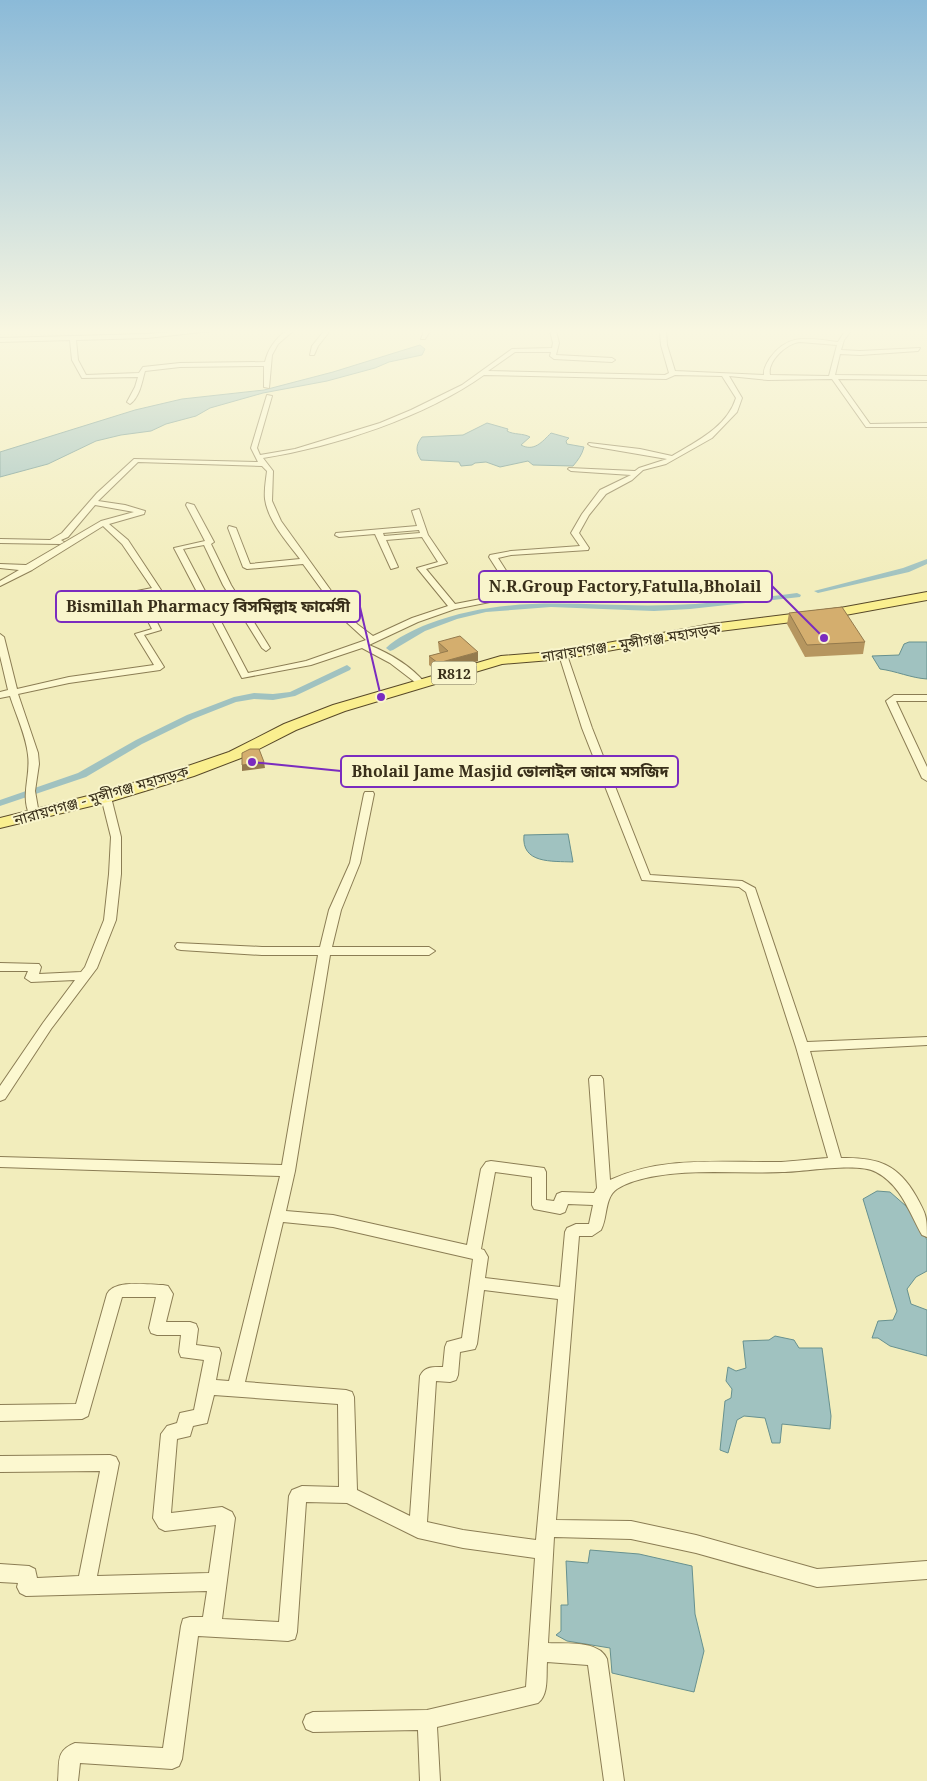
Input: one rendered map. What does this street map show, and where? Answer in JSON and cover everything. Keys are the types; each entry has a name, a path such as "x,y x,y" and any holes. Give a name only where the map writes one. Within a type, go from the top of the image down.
{"main road":[{"name":"নারায়ণগঞ্জ - মুন্সীগঞ্জ মহাসড়ক","path":"0,823 106,797 188,772 235,754 290,727 339,708 501,660 563,655 712,628 840,612 927,596"}],"street":[{"path":"264,414 254,448 258,457 270,471 268,494 270,504 293,545 333,602 361,634 373,640"},
{"path":"258,457 296,451 408,414"},
{"path":"207,543 178,548 245,676 291,668 362,645 415,620 453,607 517,594 493,557 511,553 580,550 585,548 575,533 586,514 603,492 630,479 641,469 674,458 710,437 732,414"},
{"path":"860,414 868,427 927,425"},
{"path":"591,444 674,458"},
{"path":"54,540 65,535 136,460 264,464"},
{"path":"571,469 636,473"},
{"path":"0,584 104,524 141,512 125,507 94,503"},
{"path":"190,505 210,542 207,543"},
{"path":"416,511 423,532 443,564 422,568 453,607"},
{"path":"104,524 125,542 157,590 122,596"},
{"path":"232,528 247,567 306,561"},
{"path":"339,535 423,532"},
{"path":"379,534 394,567"},
{"path":"0,541 54,540 70,543"},
{"path":"207,543 227,585 266,648"},
{"path":"0,566 29,568"},
{"path":"0,695 69,680 160,667 139,634 157,630 138,594"},
{"path":"0,637 13,692 33,753 34,764 30,791 34,814"},
{"path":"362,645 379,651 398,663 420,683"},
{"path":"563,655 587,728 644,875 652,880 742,884 751,890 802,1047 836,1163"},
{"path":"927,698 894,698 891,701 927,778"},
{"path":"235,1388 288,1172 325,952 336,910 355,863 369,794"},
{"path":"0,1096 91,968 110,920 115,874 116,837 106,797"},
{"path":"181,946 262,951 429,951"},
{"path":"0,967 35,967 31,978 84,976"},
{"path":"802,1047 927,1041"},
{"path":"314,1722 427,1720 531,1696 535,1693 537,1687 544,1550 572,1232 576,1230 592,1230 596,1226 604,1188 596,1079"},
{"path":"0,1162 288,1172"},
{"path":"473,1253 488,1169 491,1166 539,1172 538,1204 540,1206 560,1208 562,1198 597,1199 604,1188 654,1170 677,1167 781,1167 836,1163 875,1165 898,1179 927,1231"},
{"path":"278,1216 333,1220 473,1253 480,1257 469,1344 457,1344 453,1347 450,1375 431,1374 428,1376 418,1529"},
{"path":"477,1283 567,1294"},
{"path":"1,1416 82,1411 115,1294 119,1291 165,1292 157,1328 188,1329 190,1331 187,1352 213,1353 201,1418 186,1418 184,1431 173,1431 169,1434 162,1518 165,1522 225,1516 211,1627"},
{"path":"207,1387 346,1397 348,1495"},
{"path":"0,1464 110,1463 86,1585"},
{"path":"68,1781 70,1757 71,1754 75,1753 172,1759 188,1628 193,1625 288,1632 298,1496 302,1494 348,1495 418,1529 544,1550"},
{"path":"546,1528 631,1530 696,1544 817,1578 927,1570"},
{"path":"0,1574 29,1575 26,1587 217,1582"},
{"path":"538,1652 593,1656 597,1659 614,1781"},
{"path":"427,1720 430,1781"}],"water":[{"path":"122,414 199,414 166,424 151,431 96,441 48,464 0,477 0,452"},
{"path":"487,423 530,437 521,445 526,447 538,445 551,433 569,438 566,441 567,444 584,447 580,457 573,466 533,465 528,461 500,467 486,462 461,466 459,462 421,460 419,457 417,446 422,437 463,435"},
{"path":"909,642 927,642 927,679 880,669 872,656 899,655 904,644"},
{"path":"568,834 573,862 540,859 527,851 524,844 524,835"},
{"path":"877,1191 890,1192 906,1206 927,1240 927,1271 916,1277 907,1289 911,1304 927,1310 927,1356 890,1346 878,1338 872,1338 878,1321 893,1320 897,1311 863,1199"},
{"path":"775,1336 794,1340 799,1348 822,1348 831,1416 830,1429 782,1424 780,1443 772,1443 765,1418 744,1416 737,1420 728,1453 720,1450 725,1401 731,1398 732,1389 726,1381 728,1367 736,1371 746,1368 743,1341 769,1340"},
{"path":"590,1550 639,1554 692,1566 695,1614 704,1651 694,1692 612,1673 610,1648 567,1641 556,1635 561,1631 561,1605 568,1605 566,1561 588,1563"}],"building":[{"path":"842,607 865,642 807,645 789,613"},
{"path":"460,636 478,652 438,663 429,656 448,651 438,642"},
{"path":"250,749 259,749 264,762 242,765 242,753"}],"waterway":[{"path":"818,591 906,570 927,561"},
{"path":"390,648 422,630 454,617 486,610 518,606 551,605 672,608 726,604 797,595"},
{"path":"0,803 82,775 139,742 190,717 234,700 254,696 273,697 292,694 347,668"}],"place":[{"name":"N.R.Group Factory,Fatulla,Bholail","path":"824,638"},
{"name":"Bismillah Pharmacy বিসমিল্লাহ ফার্মেসী","path":"381,697"},
{"name":"Bholail Jame Masjid ভোলাইল জামে মসজিদ","path":"252,762"}]}
